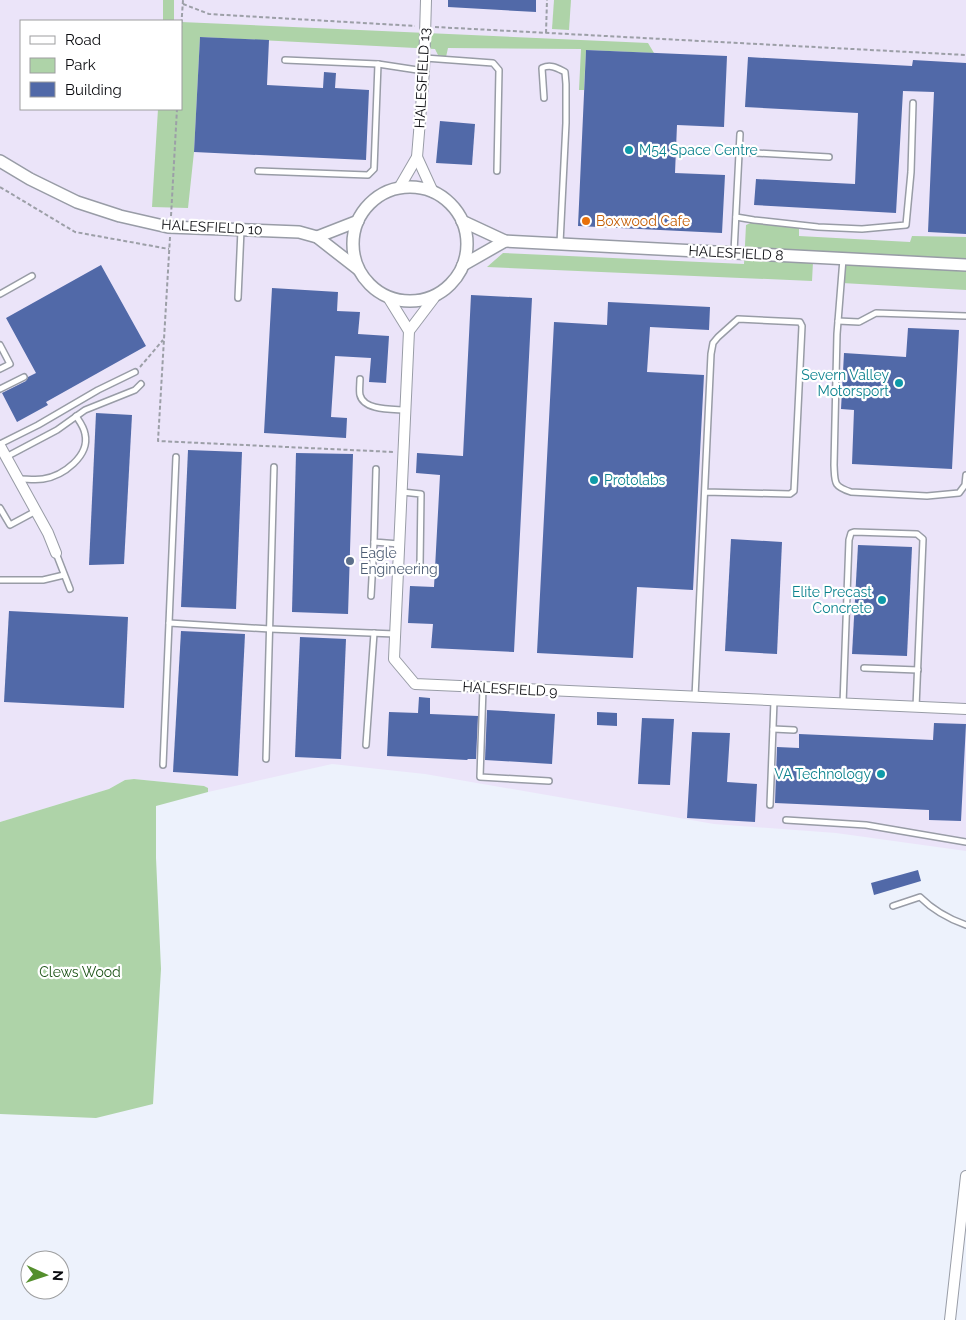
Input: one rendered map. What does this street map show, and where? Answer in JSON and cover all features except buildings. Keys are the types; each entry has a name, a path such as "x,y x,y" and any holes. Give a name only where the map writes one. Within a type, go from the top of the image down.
{"street":[{"name":"HALESFIELD 13","path":"417,157 424,72 426,0"},
{"path":"399,188 417,157"},
{"path":"417,157 433,192"},
{"name":"HALESFIELD 10","path":"0,161 30,179 77,202 120,216 168,227 299,232 318,237 358,269"},
{"path":"388,297 409,331 434,298 446,289 463,265 467,247 462,221 458,213 447,201 433,192 409,187 390,190 378,196 365,209 358,221 353,237 354,254 358,269 368,284 388,297 408,302 434,298"},
{"path":"318,237 358,221"},
{"name":"HALESFIELD 8","path":"462,221 505,241 966,264"},
{"path":"463,265 505,241"},
{"name":"HALESFIELD 9","path":"409,331 394,659 414,684 966,709"},
{"path":"0,445 48,533 56,553"},
{"path":"950,1320 966,1176"}],"lane":[{"path":"424,58 493,63 499,70 497,171"},
{"path":"285,60 378,64 424,72"},
{"path":"258,171 368,175 374,168 378,64"},
{"path":"544,98 542,68 547,65 565,72 566,123 560,243"},
{"path":"736,217 818,227 862,229 906,225 911,172 913,103"},
{"path":"734,252 740,134"},
{"path":"739,152 829,157"},
{"path":"238,298 241,230"},
{"path":"843,258 838,321 835,481 839,488 851,492 928,496 960,493 966,485 966,475"},
{"path":"0,294 32,276"},
{"path":"838,321 859,322 876,313 966,316"},
{"path":"695,697 711,354 714,343 718,336 738,319 800,322 802,326 794,491 790,494 705,492"},
{"path":"0,345 10,364 0,369"},
{"path":"0,445 98,390 135,372"},
{"path":"0,388 24,376"},
{"path":"360,379 360,396 364,401 376,408 405,410"},
{"path":"6,457 57,430 85,410 135,390 141,384"},
{"path":"18,479 44,479 52,477 79,458 84,450 86,434 76,416"},
{"path":"163,764 176,458"},
{"path":"266,759 274,466"},
{"path":"371,596 376,469"},
{"path":"402,492 421,494 420,565"},
{"path":"0,508 10,525 36,511"},
{"path":"843,704 849,540 851,533 917,534 923,539 916,707"},
{"path":"374,542 399,544"},
{"path":"56,553 70,589"},
{"path":"0,580 43,580 64,575"},
{"path":"169,623 395,634"},
{"path":"366,745 374,633"},
{"path":"864,668 918,670"},
{"path":"483,688 480,777 549,781"},
{"path":"770,805 774,701"},
{"path":"773,729 794,730"},
{"path":"786,820 866,825 966,842"},
{"path":"893,906 920,897 928,905 951,920 966,925"}],"path":[{"path":"182,20 183,0"},
{"path":"546,33 548,0"},
{"path":"183,4 209,14 415,26"},
{"path":"435,27 966,55"},
{"path":"171,217 177,110"},
{"path":"0,187 75,232 169,249"},
{"path":"170,237 158,441 404,452"},
{"path":"135,372 164,340"}],"shaded area":[{"path":"0,0 966,0 966,851 836,833 714,824 425,774 332,764 208,792 208,788 204,786 134,779 125,780 109,789 0,822"}],"green space":[{"path":"163,0 174,0 174,20 163,20"},
{"path":"554,0 571,0 569,30 552,29"},
{"path":"182,22 648,43 654,53 586,50 584,90 579,90 581,49 448,48 446,57 438,55 435,49 200,37 194,152 188,208 152,207 158,110 182,110"},
{"path":"753,222 799,228 799,236 910,242 912,236 966,237 966,290 842,283 843,263 813,262 812,281 487,267 503,253 744,264 746,225"},
{"name":"Clews Wood","path":"134,779 204,786 208,788 208,792 156,806 156,858 161,969 153,1104 96,1118 0,1114 0,822 109,789 125,780"}],"place":[{"name":"M54 Space Centre","path":"629,150"},
{"name":"Boxwood Cafe","path":"586,221"},
{"name":"Severn Valley Motorsport","path":"899,383"},
{"name":"Protolabs","path":"594,480"},
{"name":"Eagle Engineering","path":"350,561"},
{"name":"Elite Precast Concrete","path":"882,600"},
{"name":"VA Technology","path":"881,774"}]}
